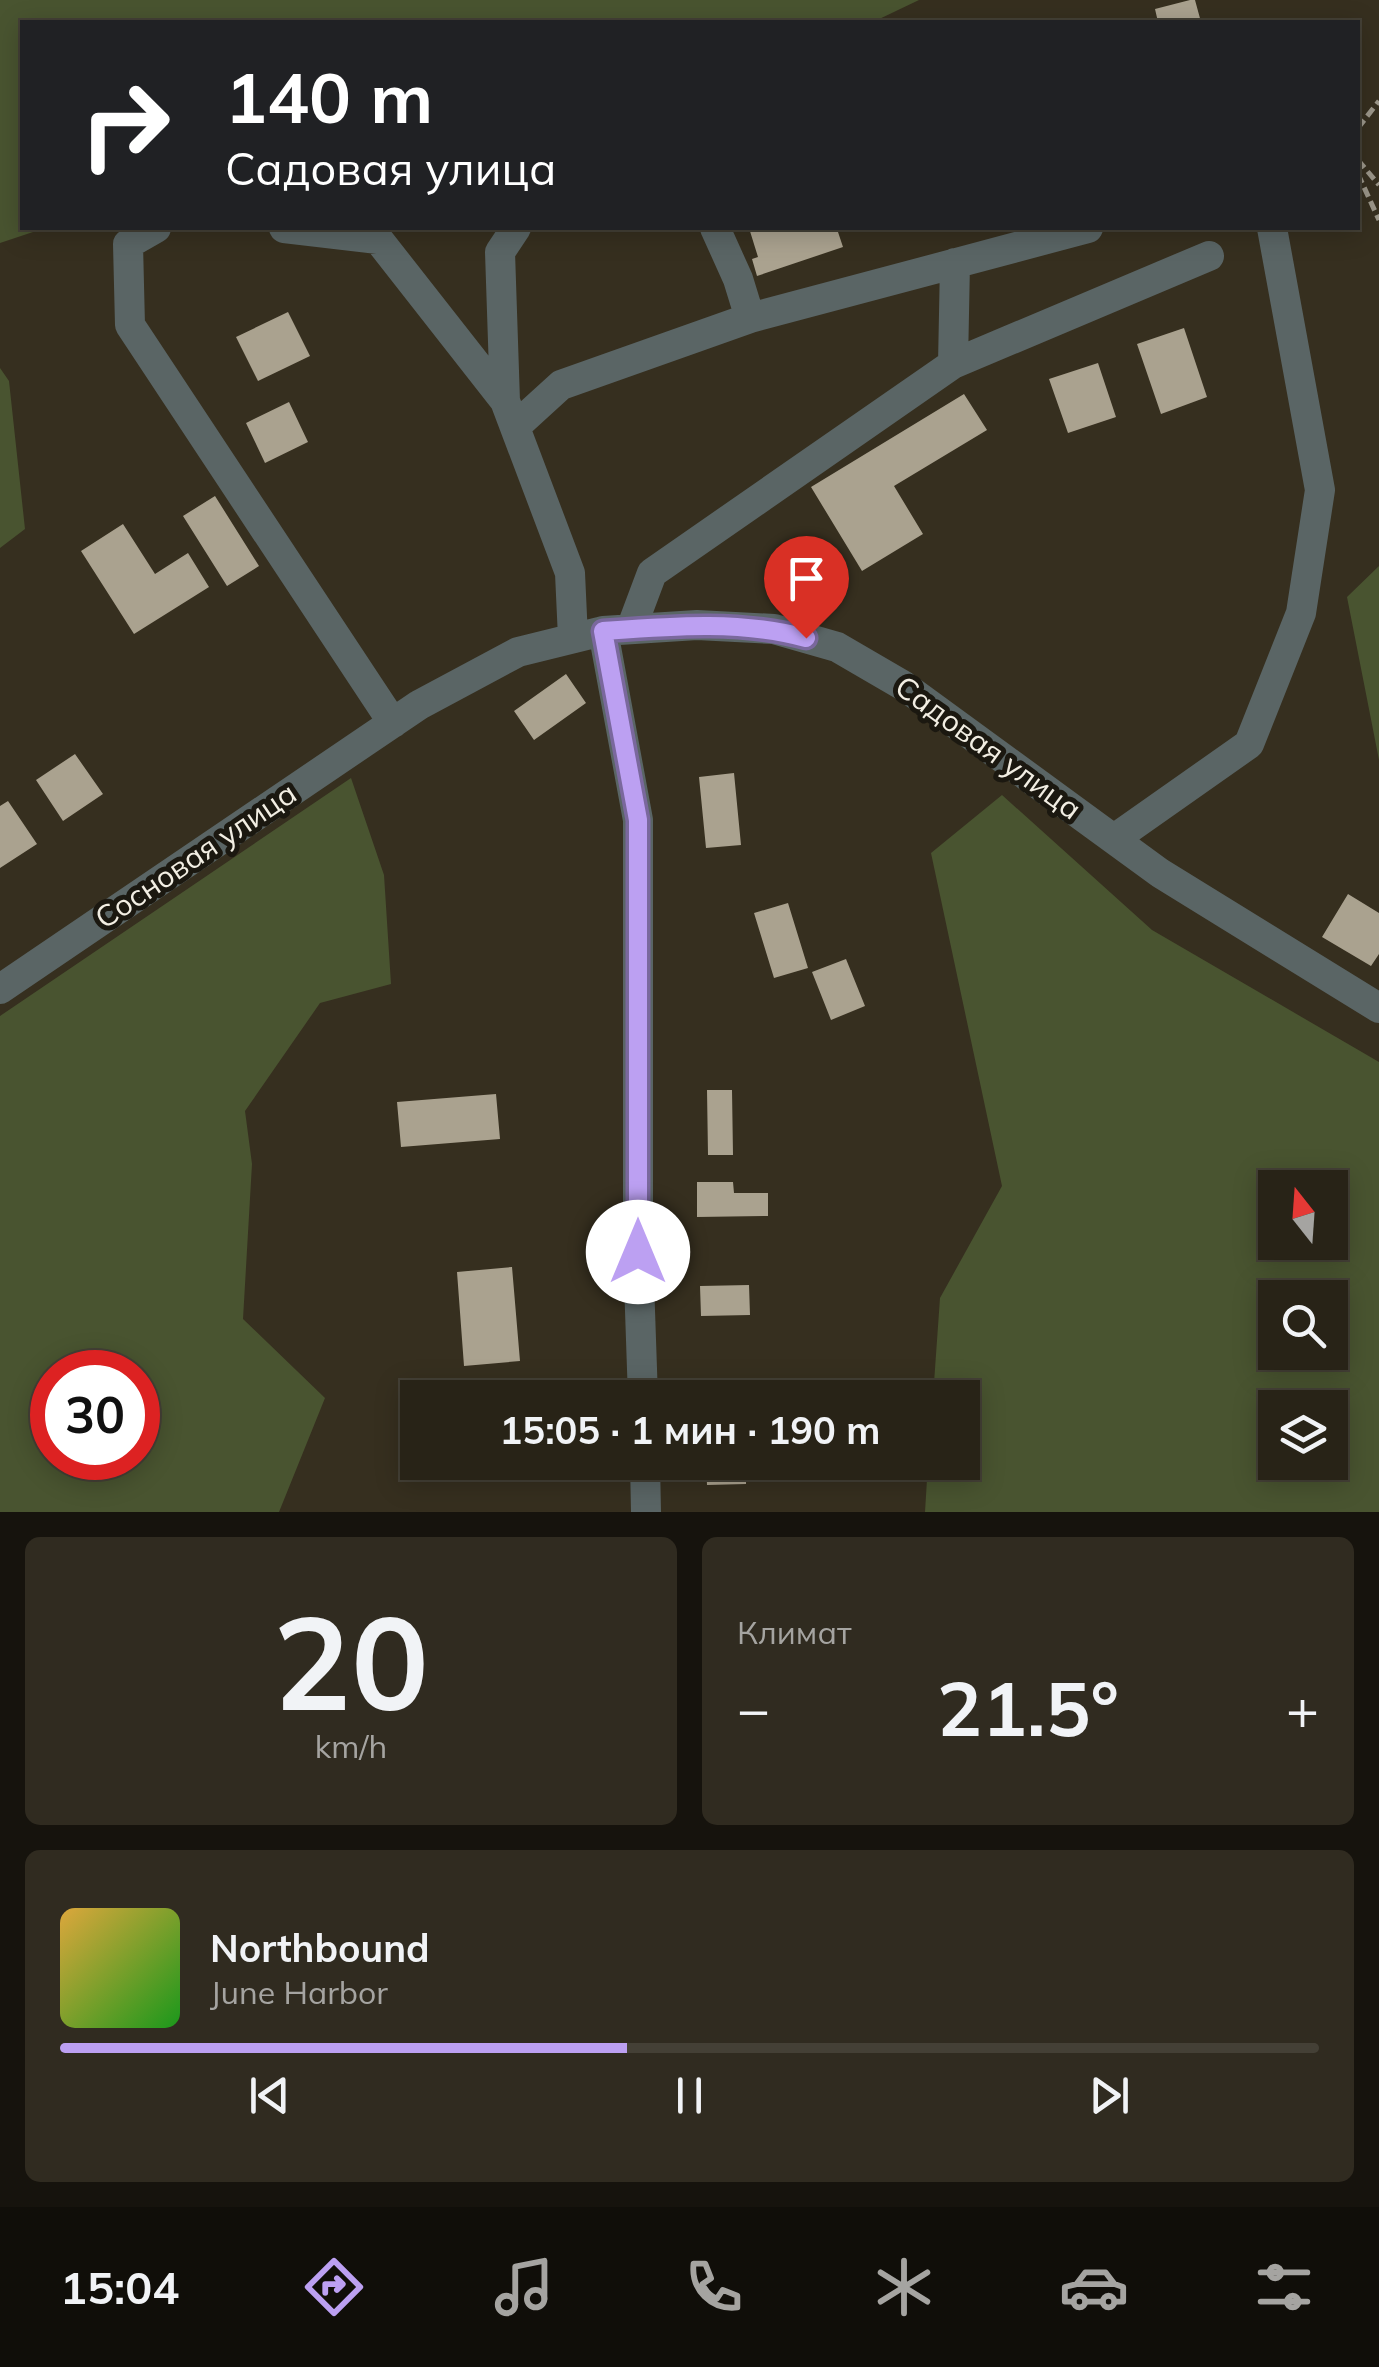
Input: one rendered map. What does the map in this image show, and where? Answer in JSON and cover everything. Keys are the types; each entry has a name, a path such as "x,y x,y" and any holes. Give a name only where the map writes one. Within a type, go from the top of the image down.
{"street":[{"path":"152,230 128,244 130,325 393,723"},
{"path":"301,230 378,239 510,414 570,573 573,638"},
{"path":"510,414 500,252 515,230"},
{"path":"716,230 750,318"},
{"path":"510,414 561,386 750,318 1080,230"},
{"path":"1114,839 1249,744 1301,613 1320,490 1272,230"},
{"path":"642,1380 638,820 617,630 652,573 953,364 1209,256"},
{"path":"953,364 956,263"},
{"name":"Садовая улица","path":"393,723 518,652 617,630 697,625 774,629 837,646 904,686 1160,873 1379,1008"},
{"name":"Сосновая улица","path":"0,989 393,723"},
{"path":"645,1480 646,1512"}],"path":[{"path":"1360,125 1379,101"},
{"path":"1360,162 1379,185"},
{"path":"1360,178 1379,220"}],"green space":[{"path":"0,0 919,0 877,20 20,20 20,230 39,230 0,243"},
{"path":"0,368 9,381 25,529 0,548"},
{"path":"1379,566 1379,760 1347,597"},
{"path":"351,778 384,875 391,984 320,1003 245,1111 252,1164 243,1319 325,1398 279,1512 0,1512 0,1016"},
{"path":"1002,795 1152,930 1379,1062 1379,1512 925,1512 927,1480 980,1480 980,1380 934,1380 940,1298 1002,1186 931,853"}],"building":[{"path":"1195,0 1200,20 1158,20 1155,9"},
{"path":"750,230 844,230 838,232 843,247 757,276 752,259 758,257"},
{"path":"288,312 310,356 258,381 236,337"},
{"path":"1184,328 1207,397 1161,414 1137,344"},
{"path":"1098,363 1116,417 1068,433 1049,379"},
{"path":"964,394 987,430 894,486 923,534 862,571 811,487"},
{"path":"289,402 308,442 265,463 246,423"},
{"path":"215,496 259,566 227,586 183,516"},
{"path":"123,524 155,574 188,553 209,587 134,634 81,551"},
{"path":"566,674 586,703 534,740 514,711"},
{"path":"75,754 103,794 63,821 36,780"},
{"path":"734,773 741,845 706,848 699,777"},
{"path":"8,801 37,844 0,868 0,806"},
{"path":"1348,894 1379,913 1379,954 1371,966 1322,937"},
{"path":"788,903 808,968 774,978 754,913"},
{"path":"846,959 865,1006 831,1020 812,972"},
{"path":"707,1090 732,1090 733,1155 708,1155"},
{"path":"496,1094 500,1139 401,1147 397,1102"},
{"path":"697,1182 733,1182 734,1193 768,1193 768,1216 697,1217"},
{"path":"512,1267 520,1361 464,1366 457,1272"},
{"path":"749,1285 750,1315 701,1316 700,1286"},
{"path":"707,1480 746,1480 746,1484 707,1485"}],"route":[{"path":"638,1252 638,820 603,631 697,625 774,629 806,638"}]}
